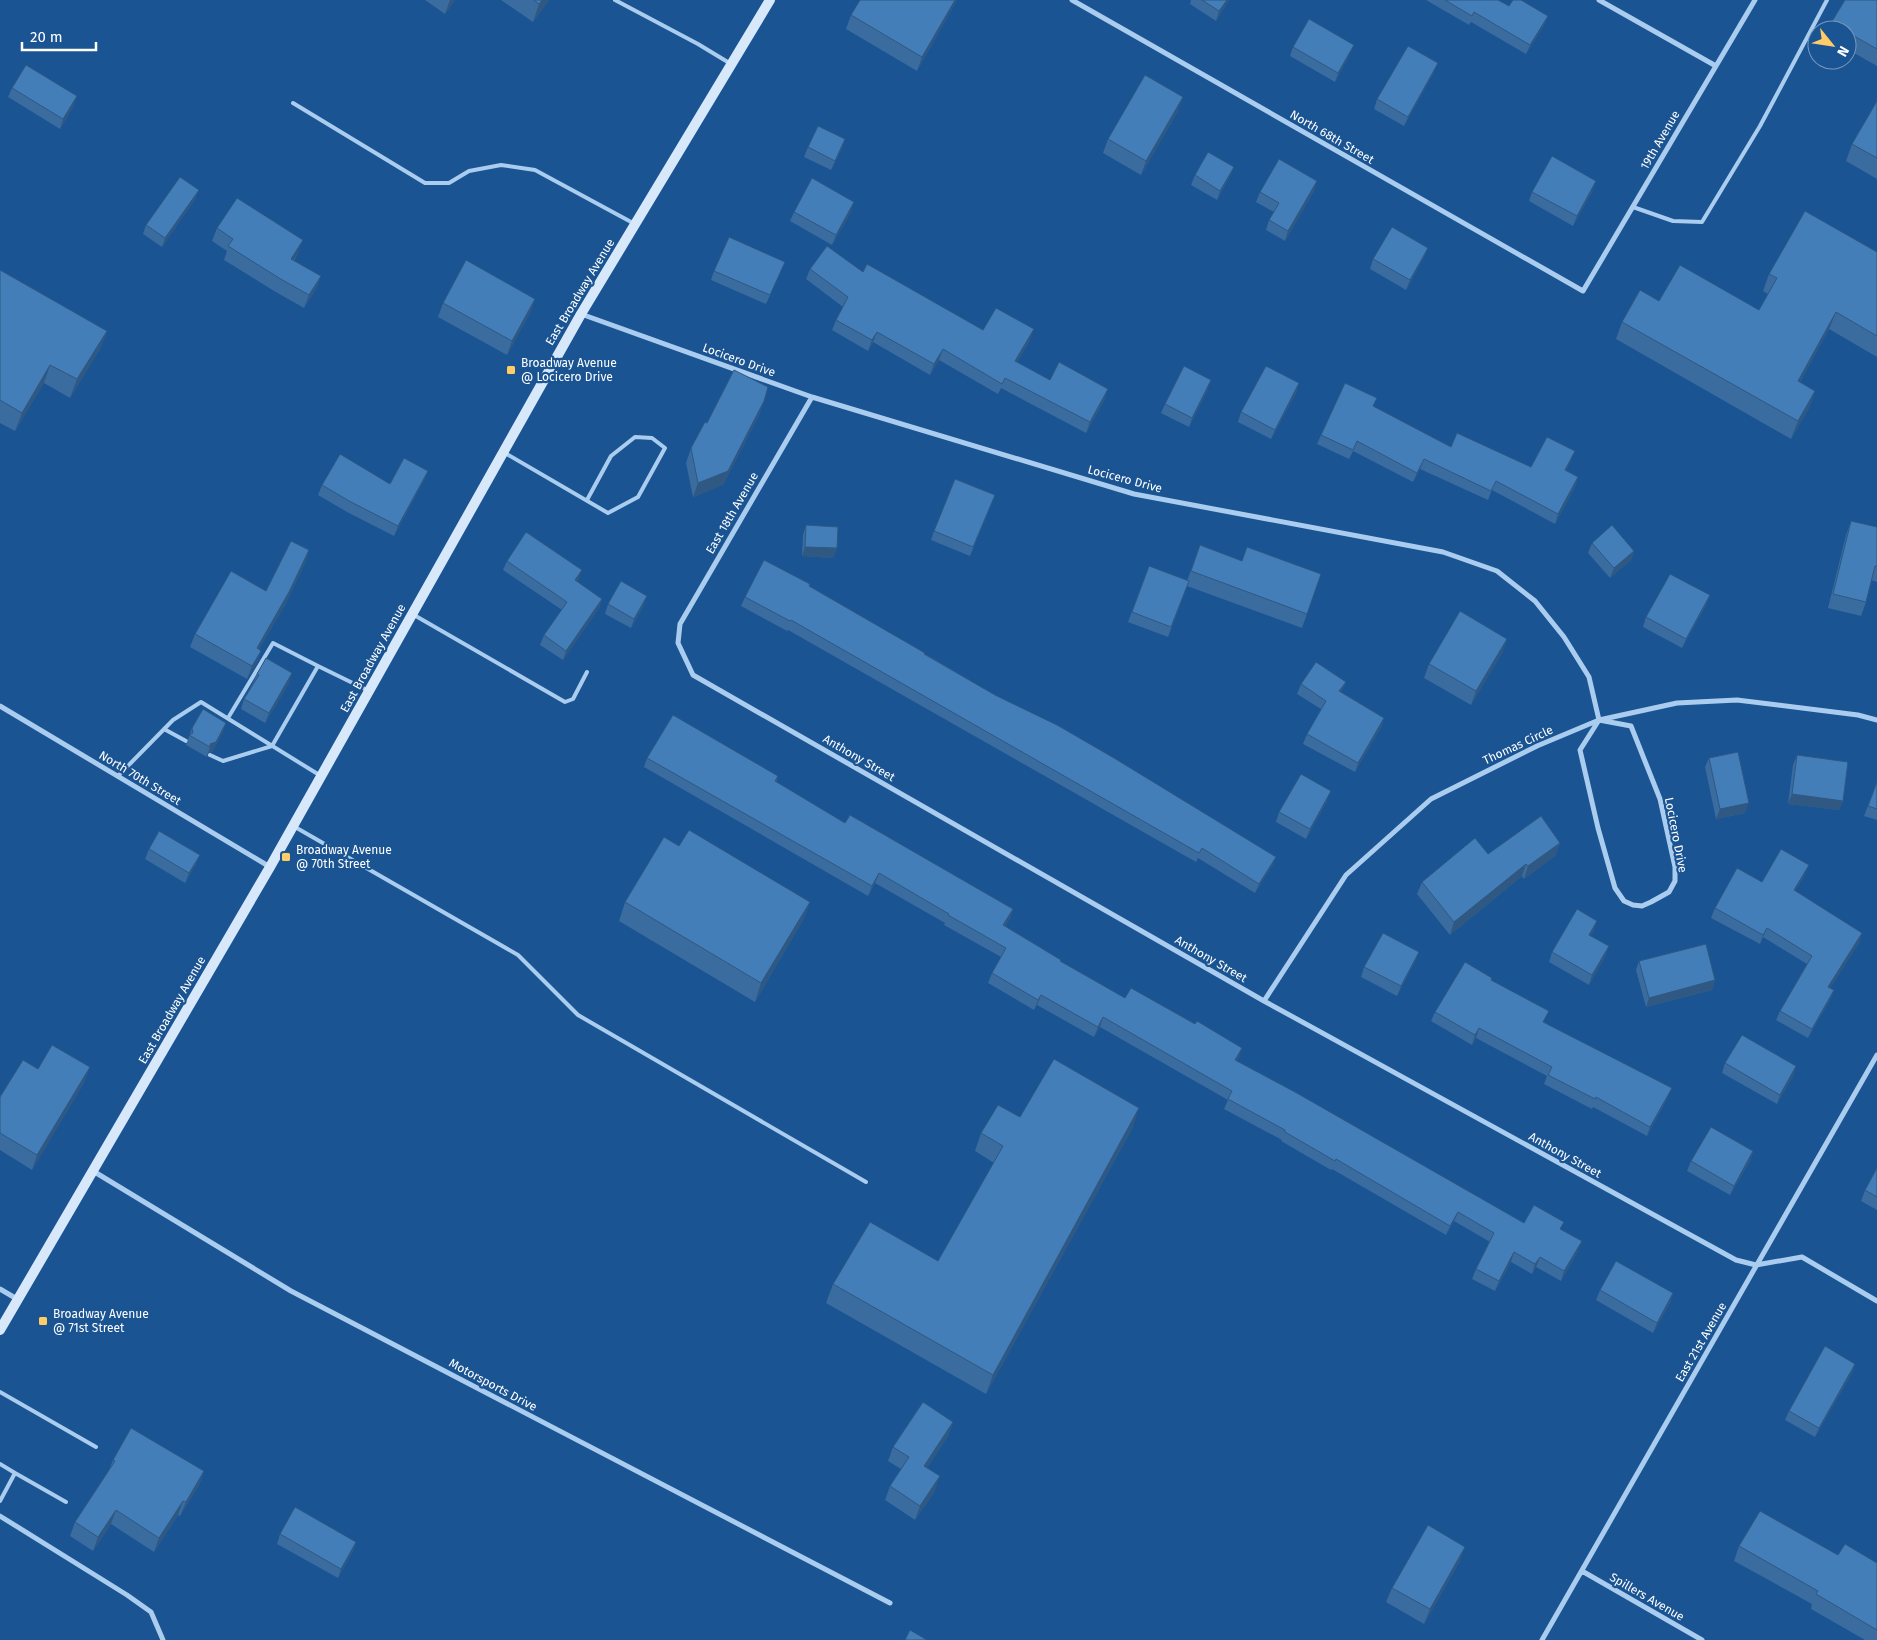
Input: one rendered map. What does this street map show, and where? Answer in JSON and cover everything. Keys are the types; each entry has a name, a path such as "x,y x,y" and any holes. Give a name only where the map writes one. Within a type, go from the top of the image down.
{"main road":[{"name":"East Broadway Avenue","path":"0,1330 293,826 581,314 770,0"}],"street":[{"name":"North 68th Street","path":"1072,0 1583,291"},
{"path":"1599,0 1716,66"},
{"name":"19th Avenue","path":"1583,291 1755,0"},
{"name":"Locicero Drive","path":"581,314 812,397 1134,494 1443,552 1497,571 1535,601 1564,636 1589,677 1599,720 1580,750 1598,828 1615,888 1624,901 1642,906 1668,892 1675,880 1675,867 1660,799 1632,726 1599,720"},
{"name":"East 18th Avenue","path":"678,643 680,624 812,397"},
{"name":"Anthony Street","path":"678,643 693,675 1264,1001 1736,1260 1756,1265"},
{"name":"Thomas Circle","path":"1264,1001 1346,875 1431,799 1537,746 1599,720 1677,703 1737,700 1858,715 1877,720"},
{"name":"North 70th Street","path":"0,706 270,866"},
{"name":"East 21st Avenue","path":"1542,1640 1877,1055"},
{"name":"Motorsports Drive","path":"93,1171 291,1291 890,1603"},
{"path":"1756,1265 1802,1257 1877,1301"},
{"path":"0,1289 17,1299"},
{"path":"0,1516 135,1600 151,1612 163,1640"},
{"name":"Spillers Avenue","path":"1582,1571 1702,1640"}],"lane":[{"path":"615,0 698,44 731,64"},
{"path":"1633,207 1673,221 1702,222 1760,126 1828,0"},
{"path":"293,103 425,182 449,183 469,171 502,165 535,170 635,225"},
{"path":"503,452 608,513 638,497 665,448 652,438 636,437 611,456 587,500"},
{"path":"412,614 565,702 573,699 587,672"},
{"path":"228,718 273,643 369,691"},
{"path":"210,755 223,761 272,746 318,666"},
{"path":"118,776 173,720 200,702 321,776"},
{"path":"164,729 186,741"},
{"path":"293,826 518,955 578,1015 866,1182"},
{"path":"0,1392 96,1446"},
{"path":"0,1464 66,1502"},
{"path":"0,1501 16,1473"}],"building":[{"path":"534,0 542,0 539,4"},
{"path":"860,0 955,0 922,57 851,15"},
{"path":"1202,0 1227,0 1219,11"},
{"path":"1445,0 1498,0 1509,6 1513,0 1521,0 1548,16 1530,45 1474,12 1472,16"},
{"path":"1845,0 1877,0 1877,49 1857,38 1857,20 1833,20"},
{"path":"1309,19 1354,45 1338,73 1293,47"},
{"path":"1408,46 1438,63 1408,117 1377,99"},
{"path":"26,65 77,96 63,119 12,88"},
{"path":"1145,75 1183,97 1146,161 1108,139"},
{"path":"1877,101 1877,158 1852,144"},
{"path":"818,126 845,139 835,161 808,147"},
{"path":"1208,152 1234,167 1220,191 1195,175"},
{"path":"1552,156 1596,181 1577,216 1532,192"},
{"path":"1279,159 1317,181 1288,231 1269,220 1279,203 1260,192"},
{"path":"180,177 199,190 165,238 146,225"},
{"path":"812,178 854,202 836,235 794,212"},
{"path":"237,198 303,240 291,259 321,276 309,295 228,246 233,239 217,228"},
{"path":"1805,211 1877,252 1877,336 1836,312 1798,381 1815,391 1798,421 1622,322 1640,290 1659,301 1680,265 1759,310 1777,278 1769,274"},
{"path":"1392,227 1428,248 1410,280 1373,259"},
{"path":"729,237 785,262 770,295 714,271"},
{"path":"827,246 863,272 867,264 983,330 996,308 1034,329 1015,361 1050,380 1059,362 1108,389 1090,422 1005,378 1002,384 943,349 934,364 877,332 872,340 836,320 848,297 810,269"},
{"path":"466,260 535,299 512,341 443,303"},
{"path":"0,270 107,331 77,379 50,365 22,413 0,400"},
{"path":"1184,366 1211,380 1192,418 1165,404"},
{"path":"1266,366 1299,383 1275,430 1241,412"},
{"path":"734,370 768,387 764,401 728,471 698,483 691,448 705,422 707,423"},
{"path":"1345,383 1377,398 1373,406 1451,447 1457,433 1531,467 1547,437 1575,451 1565,470 1578,477 1558,514 1496,481 1491,491 1424,459 1417,473 1357,441 1353,450 1321,435"},
{"path":"340,454 390,484 404,458 428,471 398,526 322,485"},
{"path":"955,479 995,495 973,547 934,531"},
{"path":"1851,521 1877,527 1877,566 1875,566 1866,602 1833,594"},
{"path":"806,525 838,527 837,548 805,547"},
{"path":"1612,525 1634,551 1614,568 1592,543"},
{"path":"526,532 582,570 575,580 602,599 566,651 544,635 567,602 507,561"},
{"path":"291,541 309,550 289,592 257,648 261,651 252,666 195,634 231,571 266,591"},
{"path":"1200,545 1242,561 1247,547 1321,574 1307,614 1191,571"},
{"path":"764,560 810,584 809,586 995,695 1057,725 1114,758 1276,857 1259,884 1202,848 1199,853 791,620 745,597"},
{"path":"1149,566 1189,581 1171,627 1132,612"},
{"path":"1670,574 1710,595 1686,639 1646,617"},
{"path":"621,581 647,596 634,619 608,604"},
{"path":"1460,611 1507,639 1476,691 1429,664"},
{"path":"266,658 292,673 269,713 244,699 259,675 257,674"},
{"path":"1316,662 1346,682 1339,691 1384,718 1358,763 1307,734 1326,701 1301,684"},
{"path":"203,709 226,723 216,742 210,744 210,747 189,735 193,733 192,728"},
{"path":"673,715 778,776 775,781 845,823 850,815 1013,909 1003,925 1060,961 1125,998 1131,988 1195,1024 1197,1021 1242,1048 1235,1060 1295,1092 1524,1223 1534,1205 1564,1222 1560,1229 1582,1241 1564,1271 1540,1257 1535,1264 1514,1252 1499,1281 1476,1269 1494,1233 1458,1212 1450,1226 1336,1159 1335,1161 1285,1132 1285,1130 1228,1099 1232,1091 1103,1017 1098,1027 1041,995 1038,1000 992,973 1006,948 879,873 872,886 647,758"},
{"path":"1738,752 1749,803 1720,809 1709,758"},
{"path":"1797,755 1848,762 1843,801 1792,794"},
{"path":"1301,774 1331,791 1310,829 1279,812"},
{"path":"1877,782 1877,809 1868,806"},
{"path":"1541,816 1560,843 1528,866 1526,864 1454,922 1422,882 1475,838 1488,854"},
{"path":"689,830 810,902 761,983 625,902 664,837 679,846"},
{"path":"159,831 200,855 189,873 149,849"},
{"path":"1781,849 1809,865 1794,890 1862,933 1828,987 1834,990 1812,1029 1780,1011 1812,956 1767,928 1763,935 1715,908 1737,868 1762,882"},
{"path":"1577,909 1597,921 1589,935 1609,946 1592,975 1552,952"},
{"path":"1383,933 1419,952 1401,986 1364,967"},
{"path":"1706,944 1715,980 1649,998 1639,961"},
{"path":"1465,962 1492,978 1491,980 1549,1011 1543,1022 1672,1088 1650,1127 1596,1097 1595,1099 1548,1075 1552,1067 1479,1028 1475,1035 1435,1012"},
{"path":"1742,1035 1796,1066 1780,1095 1725,1063"},
{"path":"52,1045 90,1067 37,1155 0,1133 0,1097 23,1060 38,1069"},
{"path":"1054,1059 1139,1108 993,1375 833,1284 870,1222 938,1261 1003,1146 981,1133 998,1105 1020,1117"},
{"path":"1711,1127 1753,1151 1734,1186 1691,1161"},
{"path":"1877,1168 1877,1197 1865,1190"},
{"path":"1616,1261 1673,1293 1657,1323 1600,1290"},
{"path":"1825,1346 1855,1364 1819,1428 1789,1411"},
{"path":"923,1402 953,1422 924,1466 940,1476 920,1506 890,1486 909,1457 893,1447"},
{"path":"131,1428 204,1471 186,1502 183,1501 159,1538 116,1510 98,1537 75,1522 115,1461 113,1460"},
{"path":"295,1507 356,1542 341,1569 280,1534"},
{"path":"1760,1511 1838,1555 1845,1544 1877,1563 1877,1630 1816,1594 1818,1591 1739,1546"},
{"path":"1428,1525 1465,1547 1430,1609 1392,1588"},
{"path":"910,1630 927,1640 905,1640"}],"place":[{"name":"Broadway Avenue @ Locicero Drive","path":"511,370"},
{"name":"Broadway Avenue @ 70th Street","path":"286,857"},
{"name":"Broadway Avenue @ 71st Street","path":"43,1321"}]}
